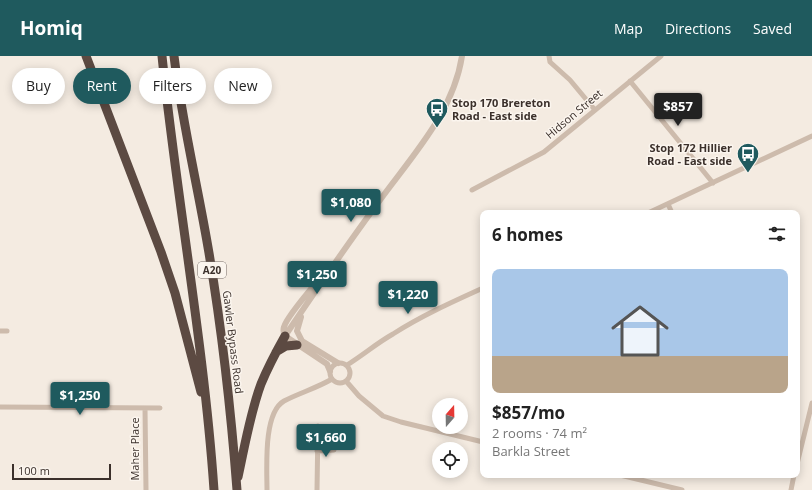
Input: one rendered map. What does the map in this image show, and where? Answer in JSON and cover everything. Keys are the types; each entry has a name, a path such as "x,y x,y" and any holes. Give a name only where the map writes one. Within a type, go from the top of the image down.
{"highway":[{"path":"86,56 161,252 175,293 209,422"},
{"name":"A20","path":"162,56 172,147 201,353 209,422 214,490"},
{"name":"Gawler Bypass Road","path":"174,56 215,294 224,357 236,488"},
{"path":"236,488 250,418 262,384 276,352 285,336"},
{"path":"276,352 286,346 297,345"}],"street":[{"path":"285,336 341,253 445,108 453,90 462,56"},
{"path":"549,56 550,62 570,80 595,110"},
{"name":"Hidson Street","path":"472,190 544,152 661,56"},
{"path":"630,81 713,183"},
{"path":"655,210 812,136"},
{"path":"668,204 671,210"},
{"path":"306,304 298,326 300,338 302,341 338,363 344,363 347,365 351,374 346,381 337,383 332,379 327,364 285,336 284,327 304,296 341,253"},
{"path":"347,365 392,334 411,323 440,307 480,289"},
{"path":"0,331 7,331"},
{"path":"330,371 333,366 338,363"},
{"path":"267,490 268,431 273,412 283,402 332,379"},
{"path":"346,381 364,400 383,416 480,441"},
{"path":"800,452 812,402"},
{"path":"0,408 160,408"},
{"name":"Maher Place","path":"145,408 146,490"},
{"path":"318,426 318,490"},
{"path":"317,451 334,450"},
{"path":"632,478 682,490"},
{"path":"790,490 793,478"}],"place":[{"name":"Stop 170 Brereton Road - East side","path":"437,128"},
{"name":"Stop 172 Hillier Road - East side","path":"748,174"}]}
